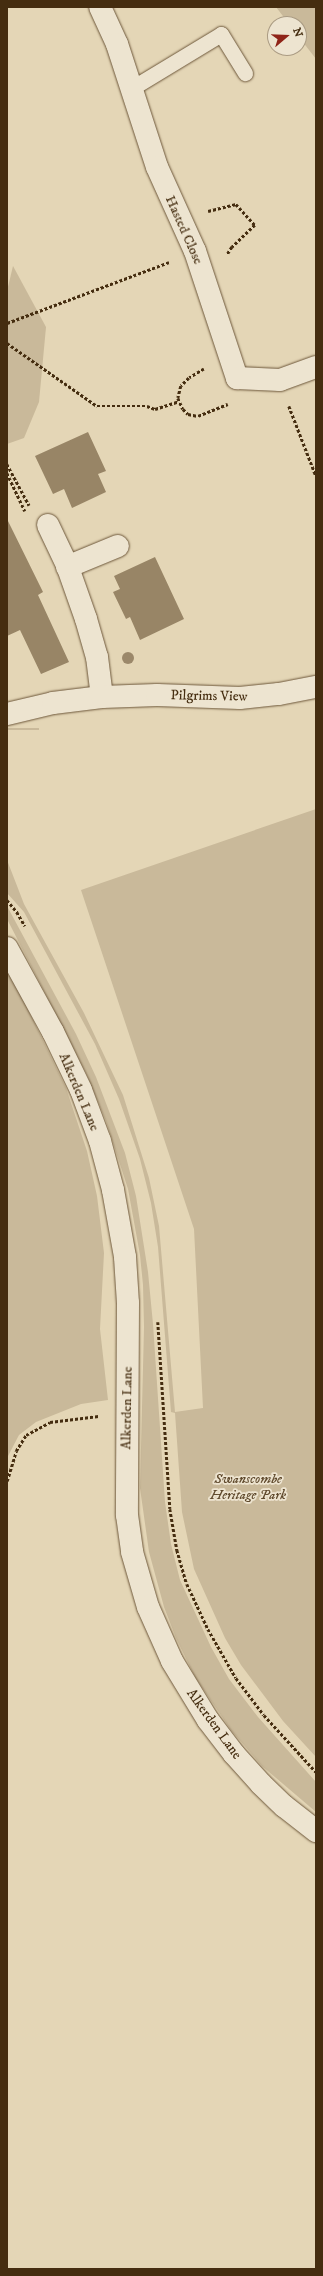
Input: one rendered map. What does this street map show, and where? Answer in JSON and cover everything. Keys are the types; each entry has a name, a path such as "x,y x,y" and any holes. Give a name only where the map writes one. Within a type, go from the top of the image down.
{"street":[{"name":"Hasted Close","path":"100,7 117,44 157,167 195,251 237,378 280,380 316,367"},
{"path":"43,524 67,567 91,634 97,657 102,697"},
{"path":"67,567 118,546"},
{"name":"Pilgrims View","path":"7,714 53,703 102,697 157,695 240,698 279,694 316,687"},
{"name":"Alkerden Lane","path":"7,948 53,1032 81,1090 100,1141 114,1190 122,1236 126,1277 128,1337 126,1479 129,1535 146,1600 162,1640 196,1701 234,1754 284,1806 316,1831"}],"lane":[{"path":"132,88 221,34 245,73"}],"path":[{"path":"7,323 154,268 195,251"},
{"path":"7,343 96,406 147,406 155,409 179,401"},
{"path":"280,380 316,476"},
{"path":"7,464 43,524"},
{"path":"7,473 31,524 43,524"},
{"path":"7,1481 16,1452 26,1435 50,1422 128,1415"}],"green space":[{"path":"276,7 316,7 316,59 307,47 307,16 283,16"},
{"path":"13,266 46,327 39,402 24,438 7,444 7,291"},
{"path":"7,728 39,728 39,730 7,730"},
{"name":"Swanscombe Heritage Park","path":"316,809 316,1757 283,1721 241,1665 225,1638 194,1569 182,1512 175,1413 171,1412 158,1247 151,1203 140,1159 119,1099 95,1044 24,912 7,893 7,860 24,904 84,1013 123,1095 149,1178 159,1226 175,1412 203,1408 194,1229 81,890"},
{"path":"7,906 76,1034 96,1077 125,1153 136,1196 148,1272 165,1502 171,1544 180,1580 211,1647 229,1679 258,1717 316,1782 316,1812 262,1766 231,1730 195,1677 176,1638 164,1607 149,1552 140,1488 144,1327 143,1285 140,1255 128,1189 106,1121 86,1073 7,919"},
{"path":"7,966 66,1088 87,1151 97,1196 104,1253 100,1329 108,1400 81,1404 36,1422 19,1435 7,1458"}],"building":[{"path":"88,432 106,471 98,474 106,492 72,508 64,489 53,494 35,456"},
{"path":"7,519 43,592 38,595 69,662 41,674 20,630 7,636"},
{"path":"155,557 184,619 140,640 130,617 126,619 113,592 120,589 114,576"}]}
